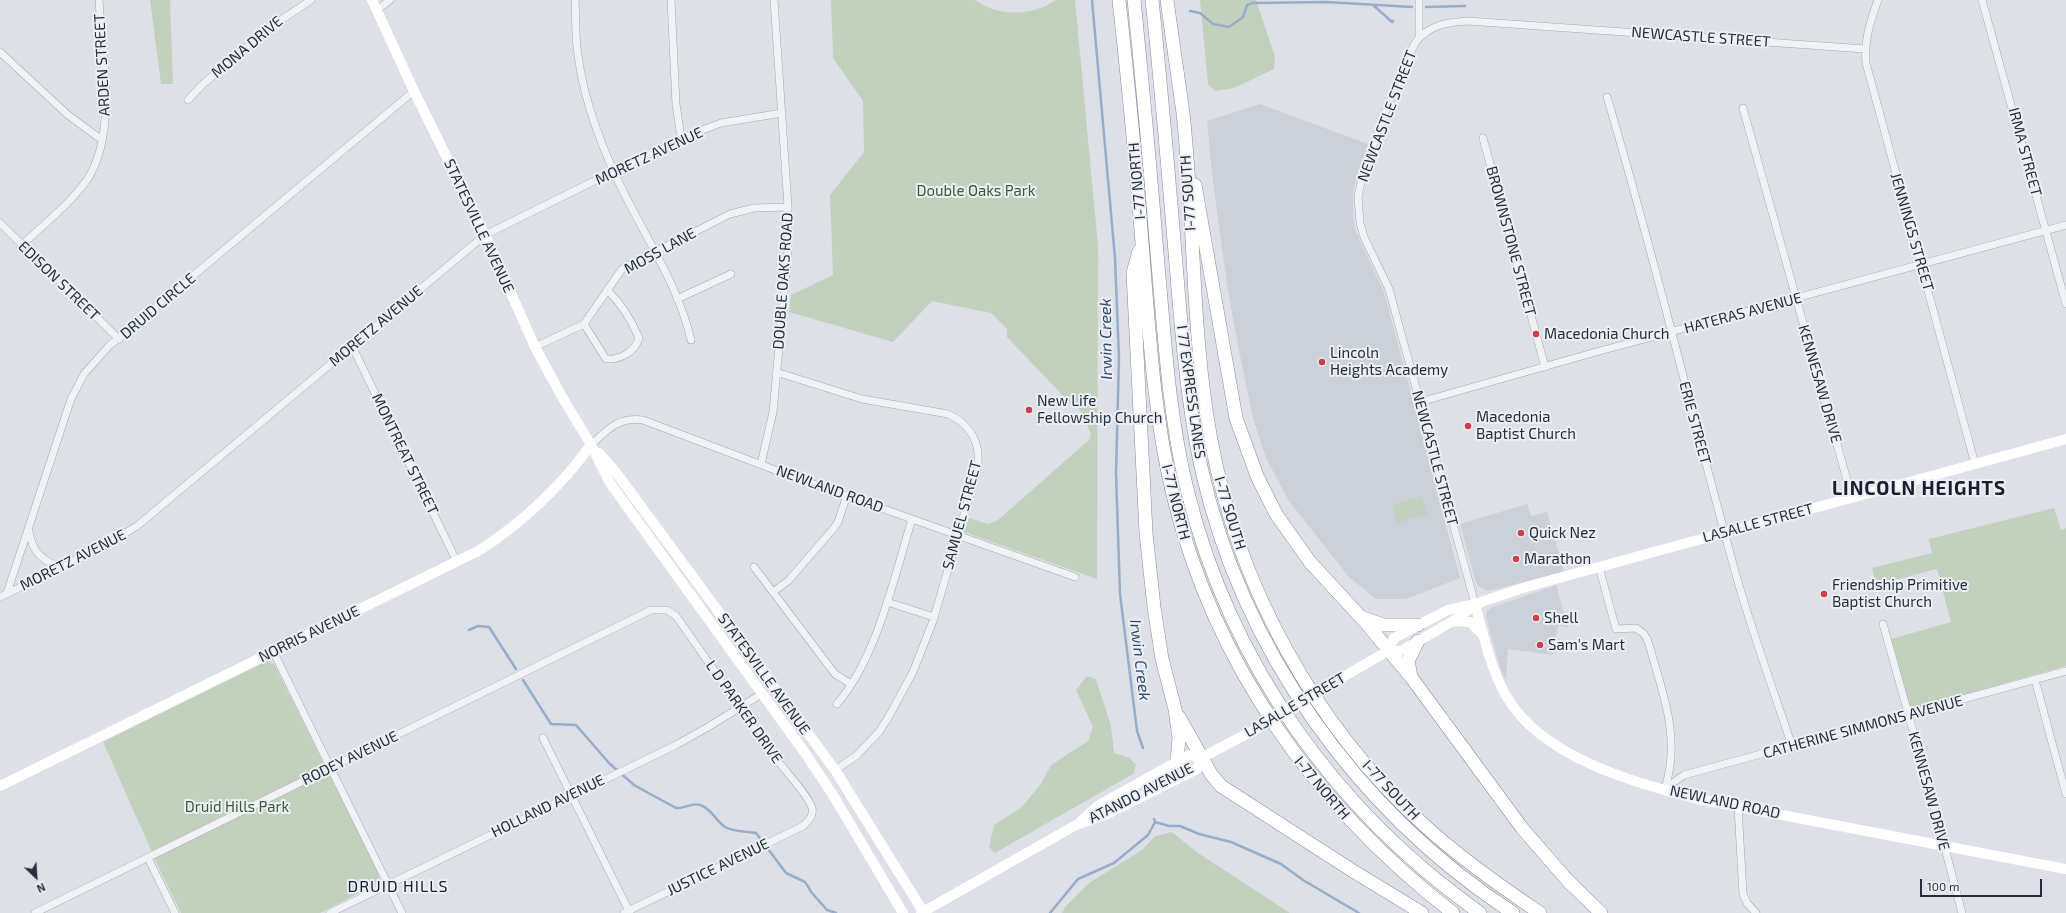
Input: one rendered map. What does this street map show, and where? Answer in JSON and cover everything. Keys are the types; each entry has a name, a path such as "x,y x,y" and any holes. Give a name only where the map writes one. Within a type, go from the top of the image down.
{"highway":[{"name":"I-77 NORTH","path":"1119,0 1142,242 1152,368 1159,425 1168,474 1193,562 1219,626 1242,671 1264,710 1317,783 1373,845 1406,875 1453,913"},
{"name":"I 77 EXPRESS LANES","path":"1134,0 1173,416 1188,493 1215,579 1232,620 1262,677 1297,733 1324,768 1363,814 1400,850 1448,890 1480,913"},
{"name":"I 77 EXPRESS LANES","path":"1152,0 1188,392 1206,488 1233,572 1259,630 1287,680 1314,721 1353,772 1388,810 1428,849 1459,874 1513,913"},
{"name":"I-77 SOUTH","path":"1167,0 1183,115 1197,334 1205,404 1216,464 1226,505 1255,586 1279,635 1303,678 1330,718 1364,762 1408,810 1453,850 1540,913"},
{"path":"1183,115 1231,393 1241,435 1257,476 1284,527 1310,562 1361,617 1411,677 1508,811 1553,864 1601,913"},
{"path":"1142,242 1133,273 1146,534 1154,607 1161,651 1175,709 1179,744 1177,762"},
{"path":"1361,617 1383,626 1418,625"},
{"path":"1411,677 1408,661 1418,641"},
{"path":"1175,709 1214,778 1225,789 1346,867 1422,913"}],"main road":[{"name":"STATESVILLE AVENUE","path":"373,4 485,235 535,347 561,395 591,444 610,483 763,693 833,794 903,913"},
{"name":"LASALLE STREET","path":"1388,651 1394,638 1448,610 1475,604 1526,587 2066,439"},
{"name":"STATESVILLE AVENUE","path":"591,444 615,472 834,770 923,913"},
{"name":"NORRIS AVENUE","path":"0,786 480,550 520,520 575,467 591,444"},
{"name":"LASALLE STREET","path":"1202,758 1256,729 1388,651 1401,651 1453,621 1475,604"},
{"name":"NEWLAND ROAD","path":"1475,604 1493,668 1505,694 1520,715 1537,732 1558,747 1579,758 1664,789 1738,807 2066,869"},
{"path":"1453,621 1470,622 1484,635"},
{"name":"ATANDO AVENUE","path":"923,913 1076,825 1104,815 1197,769 1202,758 1189,755 1099,805 1076,825"}],"street":[{"name":"ARDEN STREET","path":"22,245 82,186 95,162 102,140 106,118 106,101 99,0"},
{"name":"MONA DRIVE","path":"188,100 202,85 272,26 311,0"},
{"path":"373,4 390,0"},
{"path":"575,0 577,54 581,76 595,123 613,171 677,298 687,323 691,340"},
{"path":"671,0 676,104 681,138"},
{"name":"DOUBLE OAKS ROAD","path":"761,464 772,422 788,250 788,207 774,0"},
{"path":"1419,0 1419,37"},
{"name":"JENNINGS STREET","path":"1878,0 1868,28 1865,49 1868,73 1975,464"},
{"name":"IRMA STREET","path":"1982,0 2066,304"},
{"name":"NEWCASTLE STREET","path":"1475,604 1386,281 1364,237 1360,223 1358,201 1359,184 1409,54 1419,37 1439,25 1468,21 1865,49"},
{"path":"0,52 68,115 102,140"},
{"name":"DRUID CIRCLE","path":"7,593 71,399 84,374 96,359 414,91"},
{"name":"ERIE STREET","path":"1607,96 1632,182 1739,584 1792,746"},
{"name":"KENNESAW DRIVE","path":"1743,108 1852,498"},
{"name":"MORETZ AVENUE","path":"0,597 116,540 137,526 485,235 681,138 721,123 782,113"},
{"name":"BROWNSTONE STREET","path":"1483,138 1545,367"},
{"name":"MOSS LANE","path":"584,324 622,269 730,214 754,208 788,207"},
{"name":"EDISON STREET","path":"0,223 119,339"},
{"name":"HATERAS AVENUE","path":"1420,402 1921,266 2066,225"},
{"path":"677,298 731,274"},
{"path":"535,347 584,324 606,358 620,357 635,347 638,338 632,322 621,303 607,290"},
{"name":"MONTREAT STREET","path":"352,346 456,562"},
{"name":"SAMUEL STREET","path":"776,372 862,399 948,414 966,426 975,440 979,459 959,535 934,617 921,653 888,718 879,732 856,756 834,770"},
{"name":"NEWLAND ROAD","path":"591,444 608,429 620,422 631,418 643,420 847,496 959,535 1075,578"},
{"path":"773,592 788,581 834,528 838,522 847,496"},
{"path":"837,704 851,684 874,640 912,519"},
{"path":"28,529 33,547 38,555 48,563 62,567"},
{"path":"754,567 835,674 851,684"},
{"path":"1599,567 1616,629 1636,628 1644,634 1664,693 1670,720 1671,769 1664,789"},
{"path":"887,602 934,617"},
{"name":"RODEY AVENUE","path":"35,913 652,610 667,610"},
{"name":"L D PARKER DRIVE","path":"667,610 676,616 808,801 812,807 810,818"},
{"name":"KENNESAW DRIVE","path":"1883,624 1962,913"},
{"path":"273,651 402,913"},
{"name":"CATHERINE SIMMONS AVENUE","path":"1664,789 1684,775 2066,671"},
{"path":"2035,680 2066,794"},
{"name":"HOLLAND AVENUE","path":"330,913 676,745 763,693"},
{"path":"543,738 627,912"},
{"path":"1738,807 1743,894 1747,903 1756,913"},
{"name":"JUSTICE AVENUE","path":"627,912 766,842 803,826 810,818"},
{"path":"148,858 175,913"}],"shaded area":[{"name":"Lincoln Heights Academy","path":"1260,104 1368,144 1356,178 1353,193 1355,230 1384,292 1460,578 1406,599 1376,599 1349,577 1289,501 1266,458 1253,418 1227,285 1212,174 1207,121"},
{"path":"1527,504 1531,516 1547,512 1564,572 1488,591 1481,588 1476,583 1460,524"},
{"path":"1556,585 1568,627 1558,626 1553,655 1508,649 1506,680 1501,671 1486,617 1487,611 1493,607"}],"green space":[{"path":"150,0 170,0 173,84 161,84"},
{"name":"Double Oaks Park","path":"831,0 975,0 992,9 1019,12 1037,9 1056,0 1075,0 1098,246 1097,579 964,532 969,518 988,524 998,520 1090,439 1091,434 1078,406 1069,402 1007,337 1007,329 991,313 932,301 893,342 789,312 791,295 833,275 830,195 864,152 863,101 833,58"},
{"path":"1200,0 1256,0 1275,57 1274,69 1234,88 1215,91 1208,84"},
{"path":"1422,496 1427,514 1397,523 1392,505"},
{"path":"2054,508 2061,530 2066,528 2066,666 1911,710 1891,639 1951,622 1937,569 1876,585 1872,568 1932,553 1929,539"},
{"name":"Druid Hills Park","path":"269,661 274,664 379,874 378,883 320,913 181,913 159,868 103,742"},
{"path":"1087,676 1096,679 1111,726 1114,753 1130,758 1136,765 1133,774 995,853 989,847 994,825 1021,808 1041,784 1051,765 1088,741 1093,727 1076,690"},
{"path":"1172,832 1198,853 1290,913 1062,913 1065,907 1089,883 1142,850 1155,836"}],"waterway":[{"name":"Irwin Creek","path":"1092,0 1115,258 1119,358 1116,473 1120,594 1137,731 1143,748"},
{"path":"1190,11 1200,13 1213,24 1229,27 1243,17 1247,5 1253,3 1326,2 1412,7"},
{"path":"1373,5 1392,22 1393,21"},
{"path":"1426,7 1465,6"},
{"path":"469,630 478,626 489,627 516,669"},
{"path":"523,680 551,724 576,725 609,763 634,785 676,808 697,804 707,809 725,827 729,829 756,833 786,873 805,882 812,893 827,910 836,913"},
{"name":"Irwin Creek","path":"1050,913 1078,879 1114,863 1148,835 1155,822 1154,819"},
{"path":"1155,822 1169,826 1180,826 1199,834 1231,842 1281,864 1303,880 1359,913"}],"place":[{"name":"Macedonia Church","path":"1536,334"},
{"name":"Lincoln Heights Academy","path":"1322,362"},
{"name":"New Life Fellowship Church","path":"1029,410"},
{"name":"Macedonia Baptist Church","path":"1468,426"},
{"name":"Quick Nez","path":"1521,533"},
{"name":"Marathon","path":"1516,559"},
{"name":"Friendship Primitive Baptist Church","path":"1824,594"},
{"name":"Shell","path":"1536,618"},
{"name":"Sam's Mart","path":"1540,645"}],"district":[{"name":"LINCOLN HEIGHTS","path":"1919,489"},
{"name":"DRUID HILLS","path":"398,887"}]}
